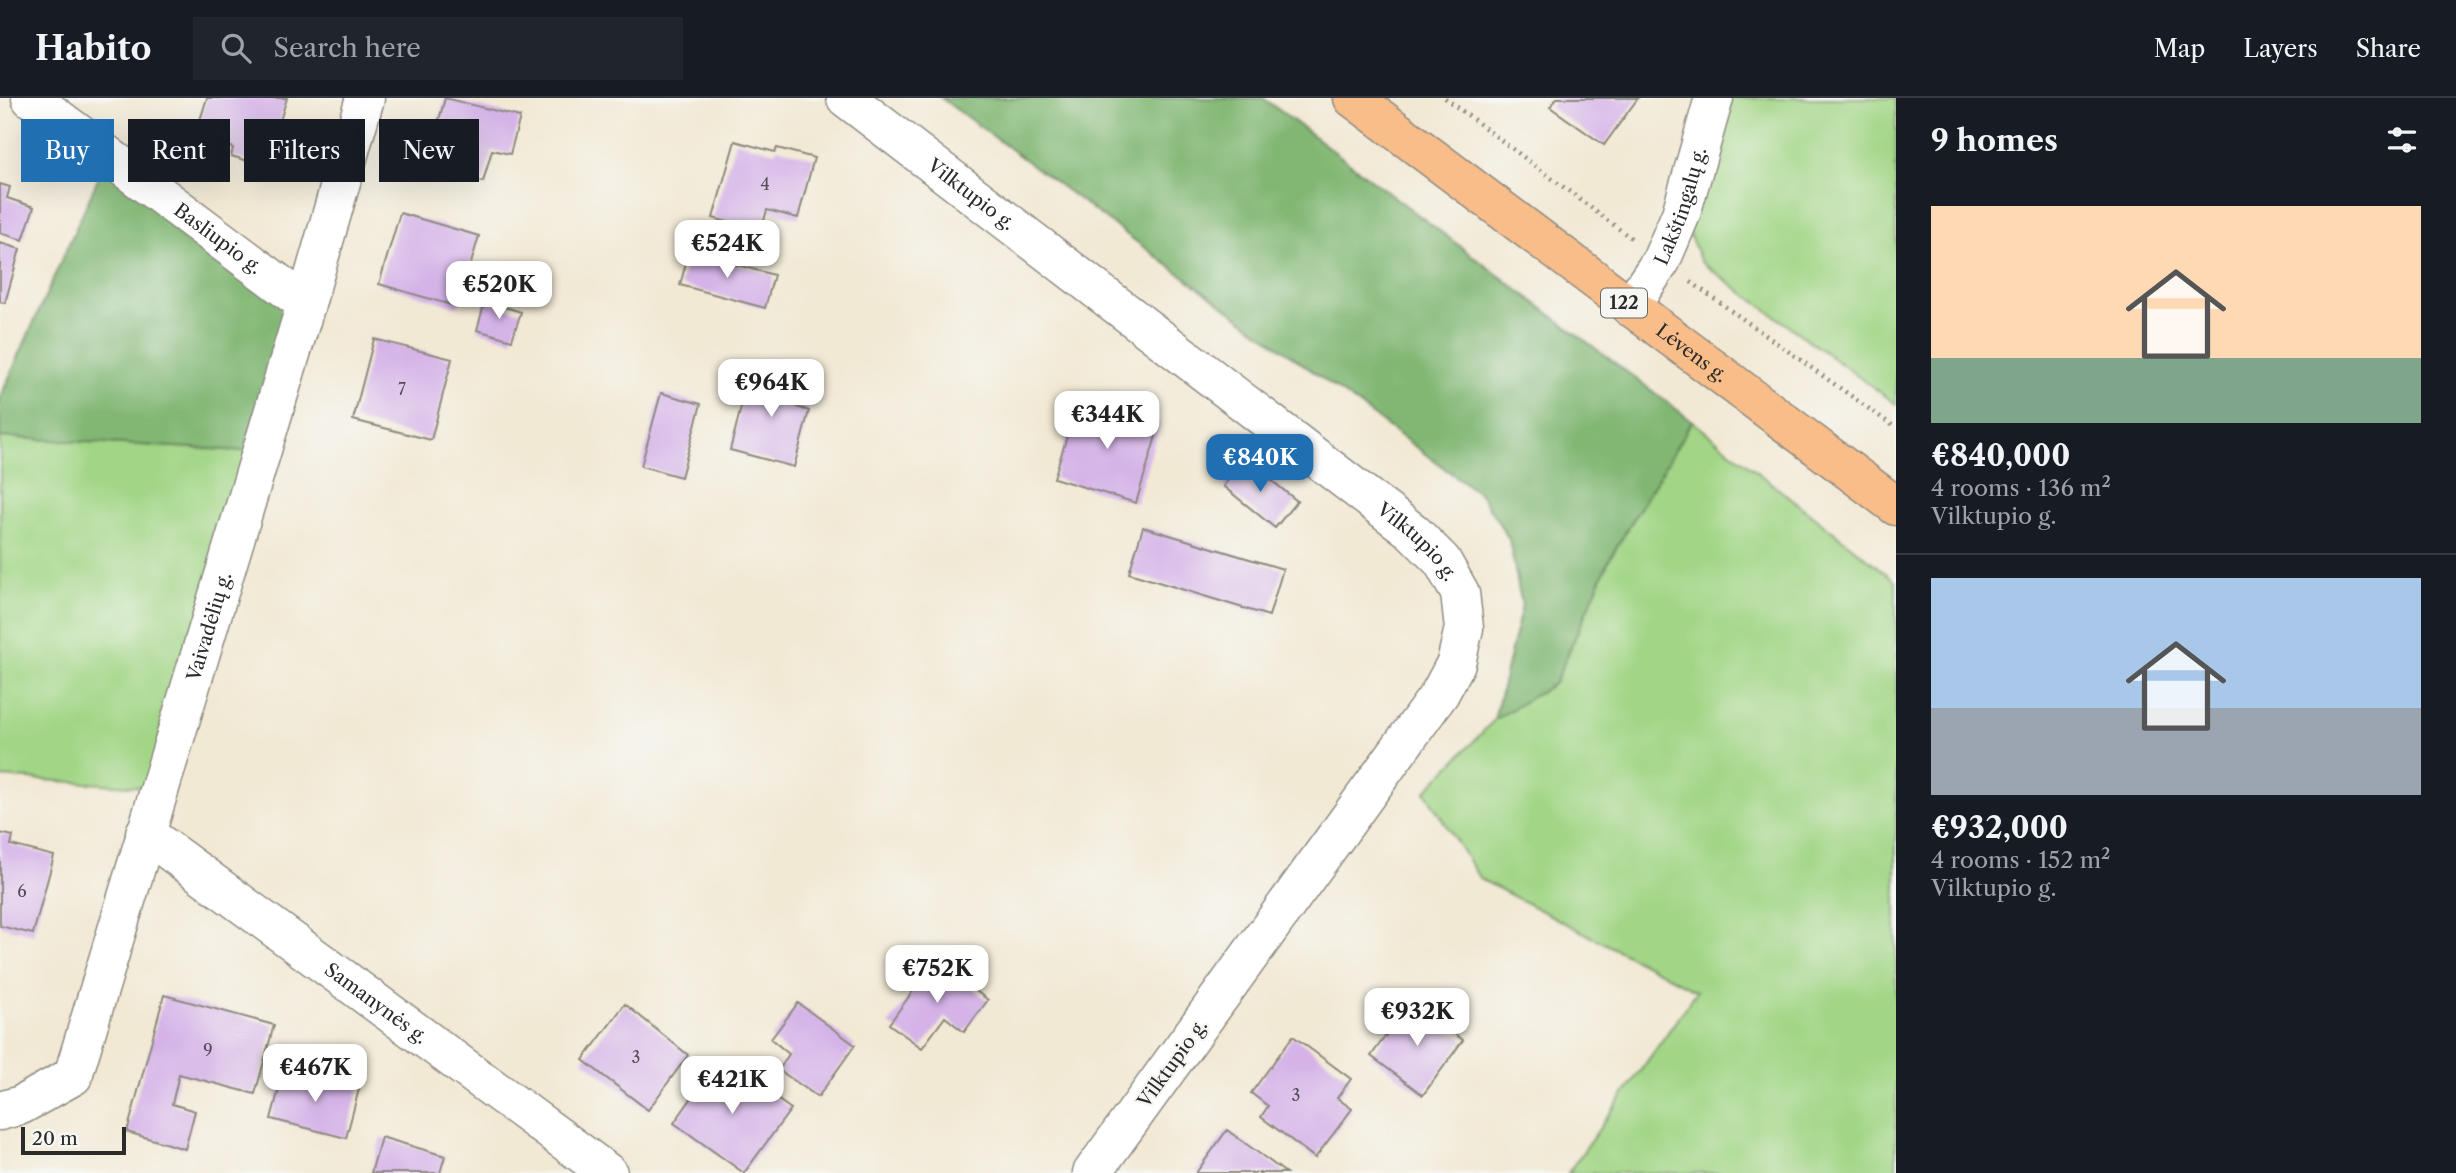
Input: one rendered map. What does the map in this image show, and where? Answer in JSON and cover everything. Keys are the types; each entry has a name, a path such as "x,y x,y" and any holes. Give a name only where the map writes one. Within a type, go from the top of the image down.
{"main road":[{"name":"Lėvens g.","path":"1353,98 1896,506"}],"street":[{"name":"Basliupio g.","path":"31,98 306,304"},
{"name":"Vaivadėlių g.","path":"0,1111 21,1105 73,1076 306,304 365,98"},
{"name":"Vilktupio g.","path":"846,98 1413,532 1442,561 1460,593 1464,628 1456,663 1440,694 1092,1173"},
{"name":"Lakštingalų g.","path":"1630,307 1661,261 1681,214 1714,98"},
{"name":"Samanynės g.","path":"145,833 608,1173"}],"path":[{"path":"1445,98 1661,261 1896,428"}],"green space":[{"path":"941,98 1263,98 1692,421 1609,560 1555,683 1494,720 1522,606 1509,539 1481,495"},
{"path":"1714,98 1896,98 1896,404 1701,262 1681,214"},
{"path":"114,158 128,168 128,182 146,182 306,304 261,452 0,437 0,398 96,182 114,182"},
{"path":"1692,421 1896,581 1896,1173 1568,1173 1697,991 1480,879 1425,792 1494,720 1555,683 1609,560"},
{"path":"0,437 261,452 159,788 0,777"}],"building":[{"path":"207,98 287,98 281,119 244,119 244,160 231,156 233,148 230,147 230,119 200,119"},
{"path":"445,98 520,117 510,154 492,150 483,182 479,181 479,119 439,119"},
{"path":"1557,98 1638,98 1604,145 1550,107"},
{"path":"735,141 775,152 777,148 814,158 798,218 767,210 761,231 713,218"},
{"path":"0,184 10,187 7,198 34,207 23,240 0,233"},
{"path":"400,213 479,236 458,307 379,284"},
{"path":"0,243 20,249 5,303 0,302"},
{"path":"689,252 774,275 765,308 680,285"},
{"path":"485,301 521,312 512,340 477,330"},
{"path":"374,339 452,359 431,440 353,420"},
{"path":"751,369 804,383 797,407 809,411 794,467 730,450"},
{"path":"661,393 701,404 681,477 641,466"},
{"path":"1079,398 1160,423 1136,503 1054,478"},
{"path":"1245,459 1297,501 1275,528 1223,486"},
{"path":"1143,527 1283,569 1269,616 1129,573"},
{"path":"0,833 13,836 11,845 54,856 33,934 0,926"},
{"path":"935,961 988,1000 964,1032 945,1017 922,1048 889,1024"},
{"path":"164,995 274,1025 255,1094 179,1074 172,1104 195,1111 185,1149 127,1132"},
{"path":"1410,1002 1463,1040 1423,1095 1371,1056"},
{"path":"798,1003 855,1045 818,1097 779,1070 789,1054 771,1039"},
{"path":"625,1004 688,1055 648,1110 583,1060"},
{"path":"1293,1036 1351,1079 1337,1098 1352,1109 1315,1158 1261,1117 1268,1106 1251,1093"},
{"path":"720,1058 791,1109 744,1173 674,1123"},
{"path":"284,1070 359,1089 346,1138 271,1119"},
{"path":"1227,1130 1286,1173 1196,1173"},
{"path":"381,1137 445,1156 440,1173 371,1173"}]}
